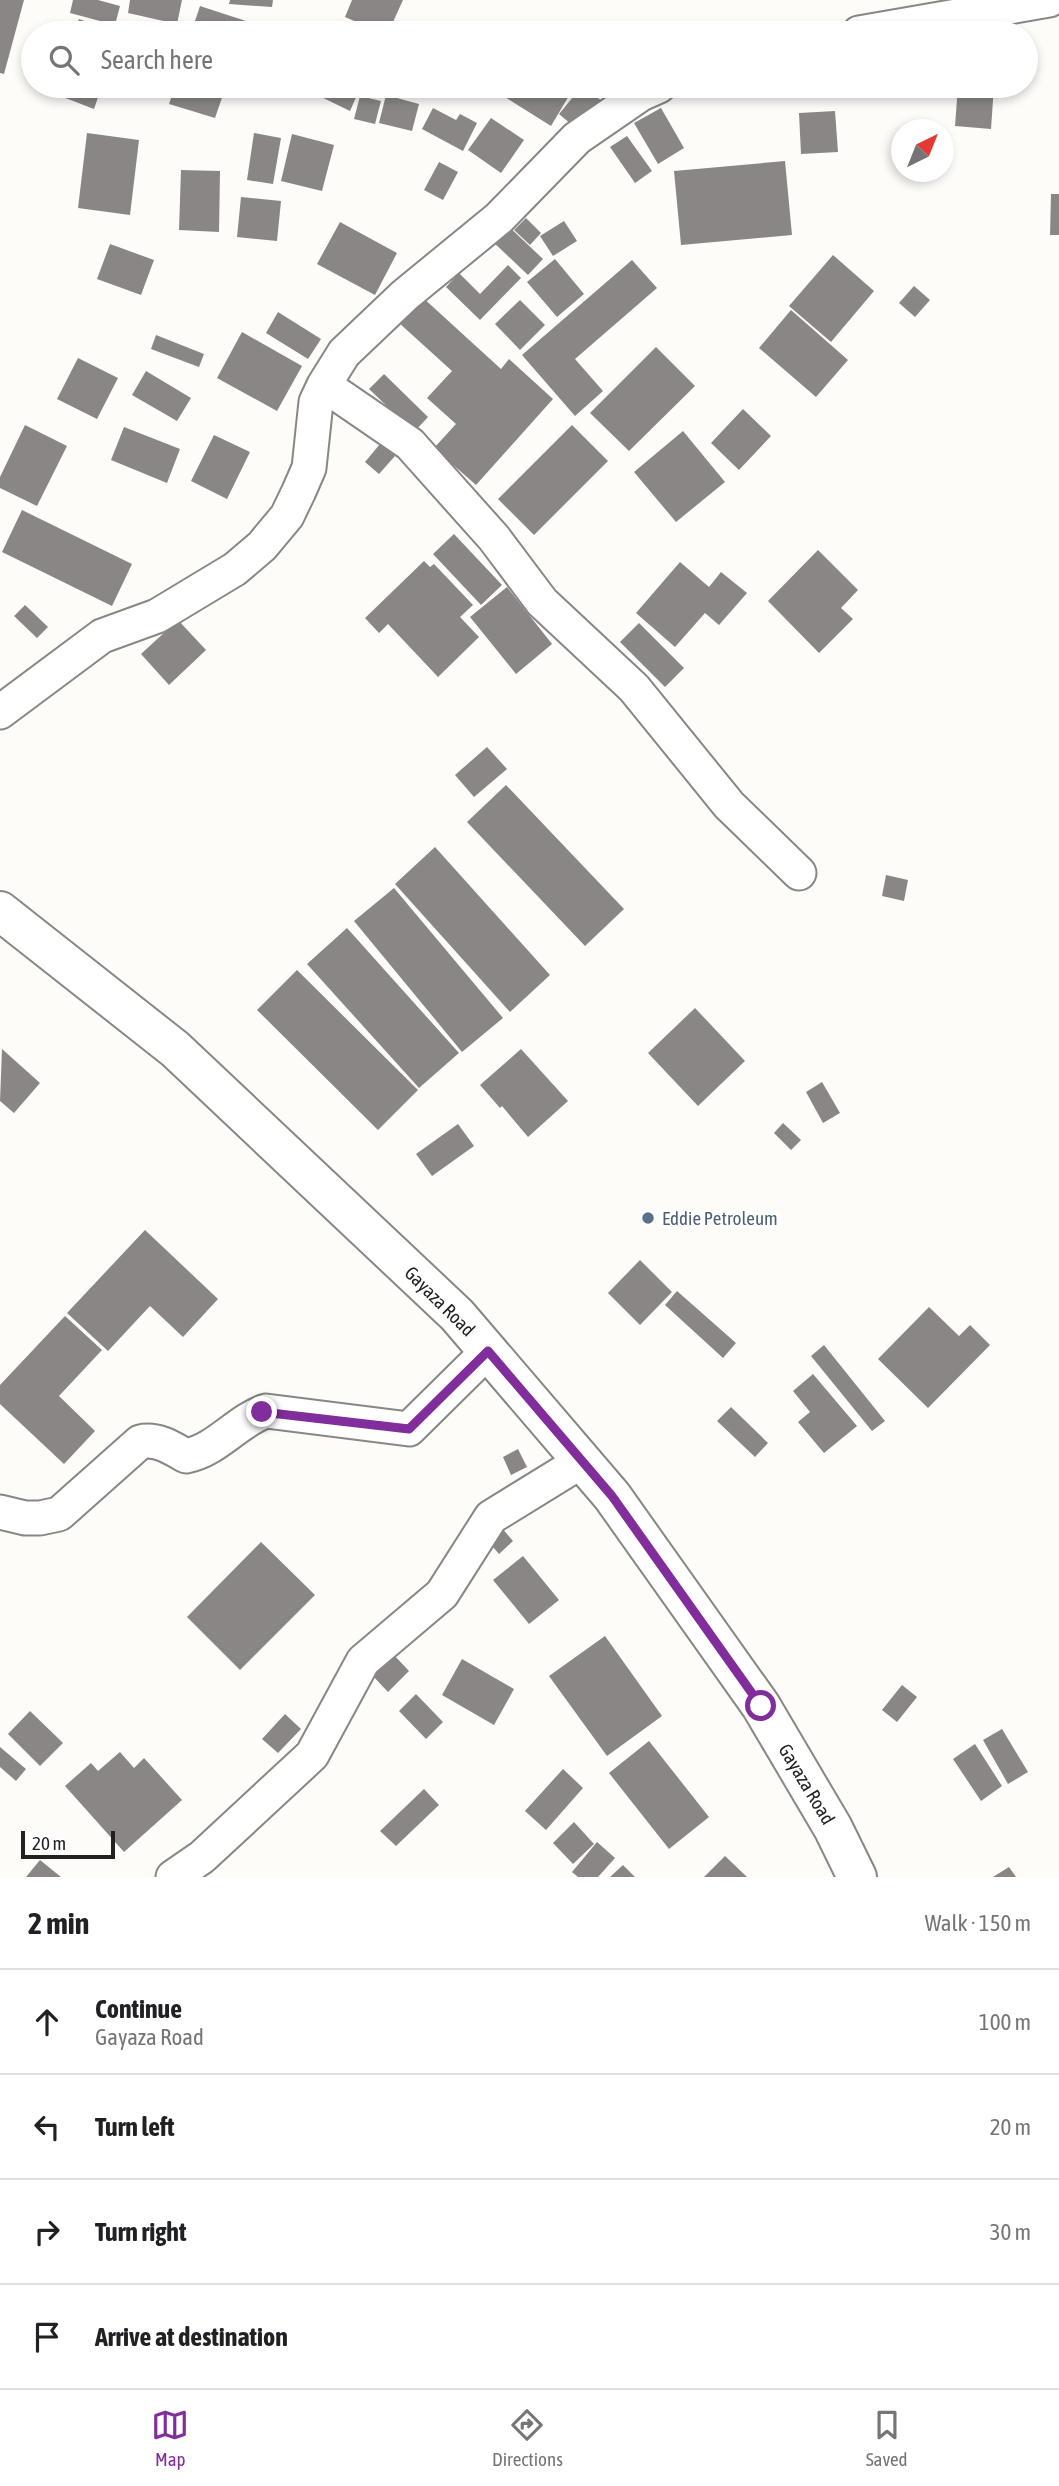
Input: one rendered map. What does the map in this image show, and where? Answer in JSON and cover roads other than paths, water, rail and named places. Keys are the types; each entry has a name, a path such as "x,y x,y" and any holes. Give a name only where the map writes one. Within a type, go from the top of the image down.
{"main road":[{"name":"Gayaza Road","path":"0,911 175,1049 457,1315 612,1496 761,1706 833,1828 857,1877"}],"street":[{"path":"928,21 1049,0"},
{"path":"0,712 102,636 157,616 234,569 262,546 287,516 309,468 314,413 324,385 344,353 405,295 499,218 577,138 635,98"},
{"path":"324,385 410,444 494,538 542,602 634,688 729,805 799,873"},
{"path":"0,1512 25,1518 59,1514 140,1442 147,1440 163,1444 186,1457 207,1449 262,1412 409,1429 488,1351"},
{"path":"173,1877 202,1857 312,1755 363,1661 442,1594 491,1517 582,1461"}],"place":[{"name":"Eddie Petroleum","path":"648,1218"}]}
